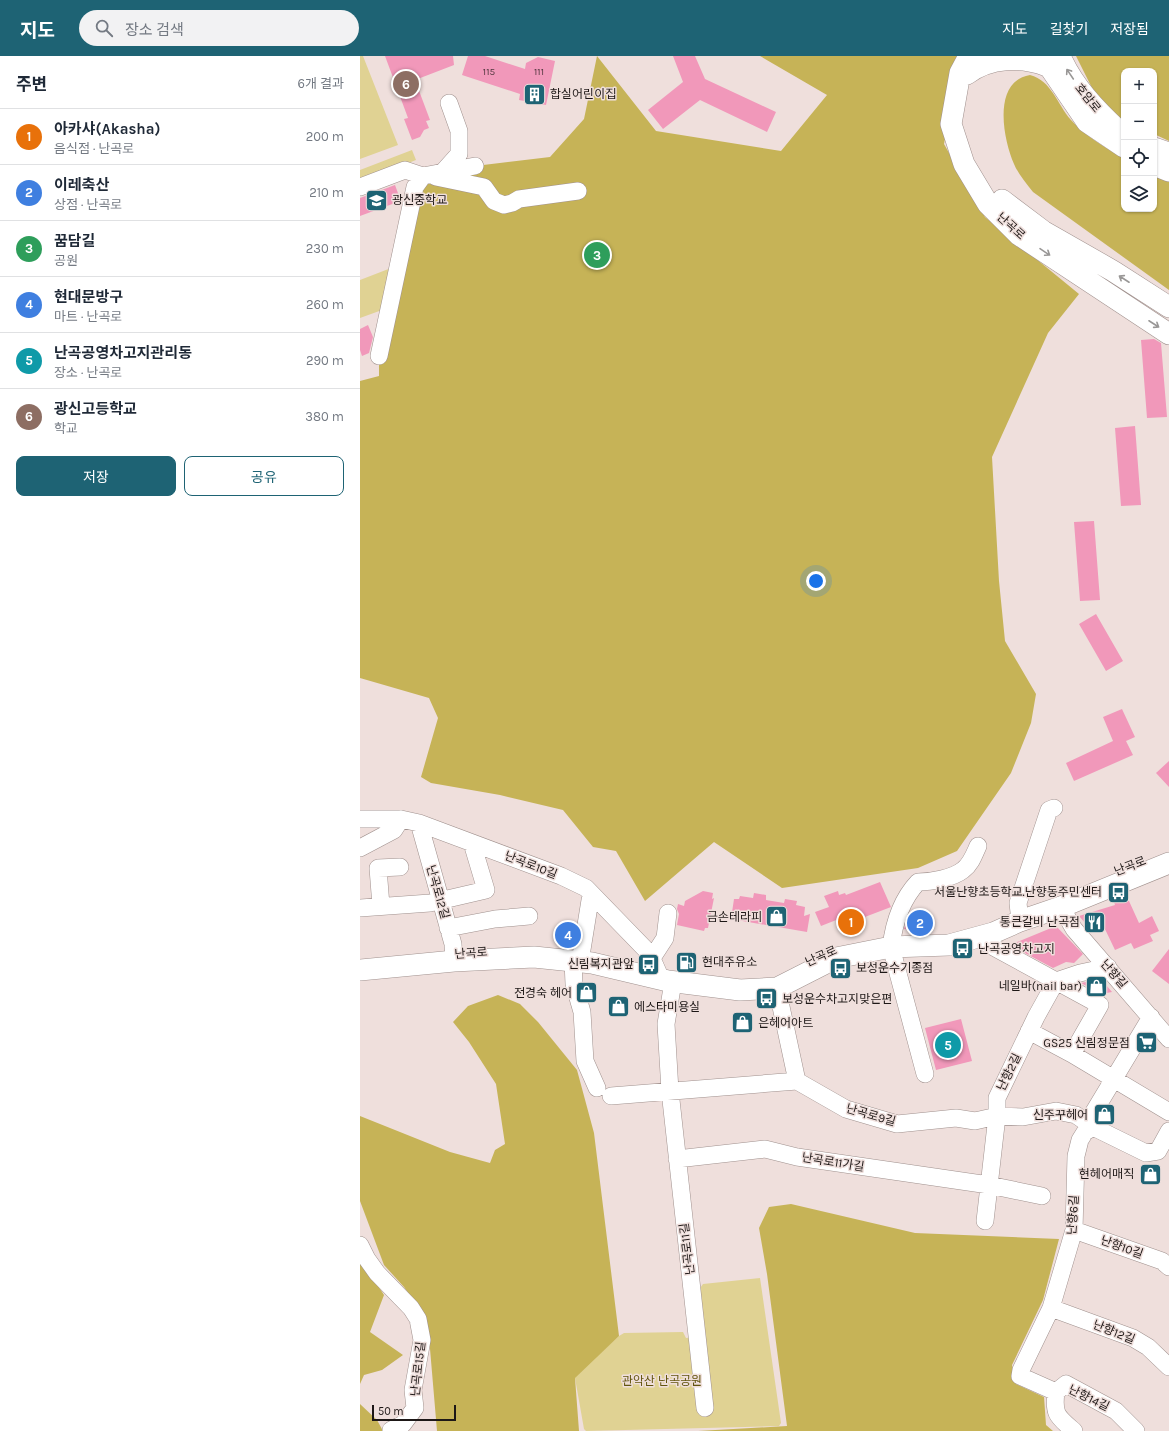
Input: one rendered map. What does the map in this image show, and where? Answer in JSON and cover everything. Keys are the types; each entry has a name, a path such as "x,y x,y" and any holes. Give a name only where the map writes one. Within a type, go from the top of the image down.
{"main road":[{"name":"난곡로","path":"979,56 960,73 951,124 964,164 988,204 1020,235 1169,334"},
{"path":"968,65 1007,57 1049,59 1088,122 1121,145"},
{"name":"호암로","path":"1049,59 1101,114 1121,131"},
{"name":"난곡로","path":"968,65 962,105 964,136 975,165 996,195 1016,212 1043,231 1113,271 1169,307"},
{"path":"1157,149 1169,154"},
{"path":"1157,166 1169,170"},
{"name":"난곡로","path":"360,963 454,958 534,957 578,959 661,973 740,990 777,988 836,958 891,942 949,945 993,933 1019,914 1169,851"},
{"name":"난곡로","path":"661,973 738,979 774,977 835,948 945,934 1019,914 1061,907 1169,863"},
{"name":"난곡로","path":"360,970 454,958"}],"street":[{"path":"379,356 414,187 459,154 459,131 449,103"},
{"path":"416,160 432,175"},
{"path":"432,175 475,166"},
{"path":"360,187 405,170 484,187 492,200 501,204 509,204 519,199 578,191"},
{"path":"1019,914 1018,903 1049,810 1054,808"},
{"name":"난곡로10길","path":"360,819 401,819 419,823 561,876 586,888 650,954 661,973"},
{"path":"360,848 394,830 401,819"},
{"name":"난곡로12길","path":"419,823 453,944 454,958"},
{"path":"360,908 440,901 486,890 472,843"},
{"path":"925,1074 891,942 898,911 918,882 933,882 962,871 970,863 978,846"},
{"path":"381,906 378,868 400,867"},
{"path":"591,894 574,984 582,1012 585,1061 604,1092 670,1091 797,1081 777,988"},
{"name":"난향길","path":"1061,907 1074,929 1169,1039"},
{"path":"661,973 668,913"},
{"path":"448,928 495,918 529,916"},
{"path":"977,938 1100,1005 1072,1054"},
{"path":"1056,981 1080,973 1108,967"},
{"name":"난곡로11길","path":"661,973 670,1091 705,1408"},
{"name":"난향2길","path":"997,1116 997,1098 1056,981"},
{"path":"1151,1017 1092,1115 1091,1127 1146,1152 1164,1155 1169,1131"},
{"path":"1030,1030 1114,1078 1169,1112"},
{"name":"난곡로9길","path":"797,1081 846,1109 897,1124 956,1118 975,1121 997,1116 1023,1117 1056,1111 1076,1115 1091,1127"},
{"path":"985,1221 997,1116"},
{"name":"난향6길","path":"1021,1370 1051,1308 1074,1230 1076,1156 1080,1140 1085,1132 1091,1127"},
{"name":"난곡로11가길","path":"677,1159 765,1150 797,1157 989,1185 1042,1196"},
{"name":"난향10길","path":"1074,1230 1162,1261 1169,1267"},
{"name":"난곡로15길","path":"360,1245 367,1259 377,1273 411,1308 418,1320 422,1340 413,1390 415,1408 403,1424 392,1430"},
{"name":"난향12길","path":"1051,1308 1133,1338 1148,1347 1169,1367"},
{"name":"난향14길","path":"1021,1370 1020,1376 1056,1392 1066,1384 1116,1411 1136,1431"},
{"path":"1056,1392 1054,1406 1057,1416 1074,1431"}],"green space":[{"path":"360,56 363,56 398,145 360,159"},
{"path":"412,150 416,160 360,182 360,170"},
{"path":"391,268 382,310 360,318 360,280"},
{"name":"관악산 난곡공원","path":"760,1278 781,1423 779,1426 586,1431 584,1429 575,1378 576,1375 619,1336 624,1333 683,1332 686,1338 702,1336 698,1291 703,1284"}],"shaded area":[{"path":"597,56 656,131 781,151 827,95 760,56 961,56 944,144 985,217 1079,294 1048,333 992,457 999,581 1005,641 1036,694 1031,723 1011,773 957,851 918,868 782,888 714,842 645,901 616,851 593,847 563,810 500,795 431,783 421,777 438,718 429,698 360,678 360,381 379,376 379,356 415,187 475,166 550,157 584,119"},
{"path":"1076,56 1169,56 1169,141 1157,135 1157,68 1121,68 1121,120 1104,112"},
{"path":"1030,75 1044,82 1076,126 1103,146 1121,156 1121,212 1157,212 1157,176 1169,182 1169,290 1033,192 1020,175 1010,153 1004,126 1005,99 1010,88 1018,80"},
{"path":"498,995 520,1004 538,1022 577,1070 594,1133 619,1336 575,1378 579,1431 437,1431 429,1337 421,1312 404,1287 384,1265 360,1201 360,1116 450,1152 490,1163 495,1150 505,1144 496,1084 469,1042 453,1022 468,1006"},
{"path":"791,1204 915,1233 1059,1239 1043,1300 1012,1365 1016,1384 1044,1397 1046,1425 1053,1431 698,1431 787,1426 767,1274 759,1228 769,1207"},
{"path":"360,1247 366,1267 384,1295 370,1332 403,1355 382,1370 364,1375 360,1384"},
{"path":"360,1404 377,1420 383,1431 360,1431"}],"building":[{"path":"385,56 453,56 454,65 415,80 430,120 426,121 429,128 424,130 420,137 412,140 404,119 408,118"},
{"path":"468,56 485,56 525,69 526,63 538,57 555,61 546,105 519,100 520,94 462,75"},
{"path":"673,56 695,56 705,79 776,112 767,132 700,100 663,129 648,110 683,82"},
{"name":"광신중학교","path":"395,185 399,196 393,198 395,203 360,216 360,198"},
{"path":"368,325 373,337 369,353 362,356 360,350 360,329"},
{"path":"1154,339 1161,343 1167,417 1147,418 1141,340"},
{"path":"1135,426 1141,505 1121,506 1115,428"},
{"path":"1094,521 1100,600 1080,601 1074,522"},
{"path":"1096,614 1123,661 1106,671 1079,624"},
{"path":"1122,709 1135,737 1126,741 1133,755 1074,781 1066,763 1113,741 1103,717"},
{"path":"1169,761 1169,787 1156,773"},
{"path":"880,882 891,907 857,920 854,913 821,926 815,912 829,907 824,896 838,891 839,895 845,893 846,895"},
{"path":"703,891 713,893 712,899 714,898 708,928 705,928 704,931 677,925 679,914 677,909 678,904 684,906 685,901"},
{"path":"754,893 766,895 766,900 784,903 785,899 797,901 796,905 805,907 804,916 810,914 807,932 731,919 734,899 739,899 740,896 753,898"},
{"path":"1129,901 1139,923 1152,916 1159,931 1150,935 1153,941 1134,949 1131,943 1115,950 1104,927 1093,932 1079,916 1115,905 1114,902"},
{"path":"908,918 925,920 924,932 904,929"},
{"path":"1056,926 1083,954 1074,963 1066,962 1053,968 1010,945"},
{"path":"1169,949 1169,984 1152,971"},
{"path":"1101,979 1112,992 1101,994 1081,983"},
{"path":"961,1019 972,1061 936,1070 925,1028"}],"place":[{"name":"광신고등학교","path":"406,84"},
{"name":"합실어린이집","path":"534,94"},
{"name":"광신중학교","path":"377,200"},
{"name":"꿈담길","path":"597,255"},
{"name":"서울난향초등학교.난향동주민센터","path":"1118,892"},
{"name":"금손테라피","path":"777,917"},
{"name":"아카샤(Akasha)","path":"851,922"},
{"name":"통큰갈비 난곡점","path":"1095,922"},
{"name":"이레축산","path":"920,923"},
{"name":"현대문방구","path":"568,935"},
{"name":"난곡공영차고지","path":"962,949"},
{"name":"현대주유소","path":"687,962"},
{"name":"신림복지관앞","path":"649,964"},
{"name":"보성운수기종점","path":"840,968"},
{"name":"네일바(nail bar)","path":"1097,986"},
{"name":"전경숙 헤어","path":"587,993"},
{"name":"보성운수차고지맞은편","path":"767,999"},
{"name":"에스타미용실","path":"619,1007"},
{"name":"은헤어아트","path":"742,1023"},
{"name":"GS25 신림정문점","path":"1146,1043"},
{"name":"난곡공영차고지관리동","path":"948,1045"},
{"name":"신주꾸헤어","path":"1104,1115"},
{"name":"현헤어매직","path":"1150,1174"}]}
